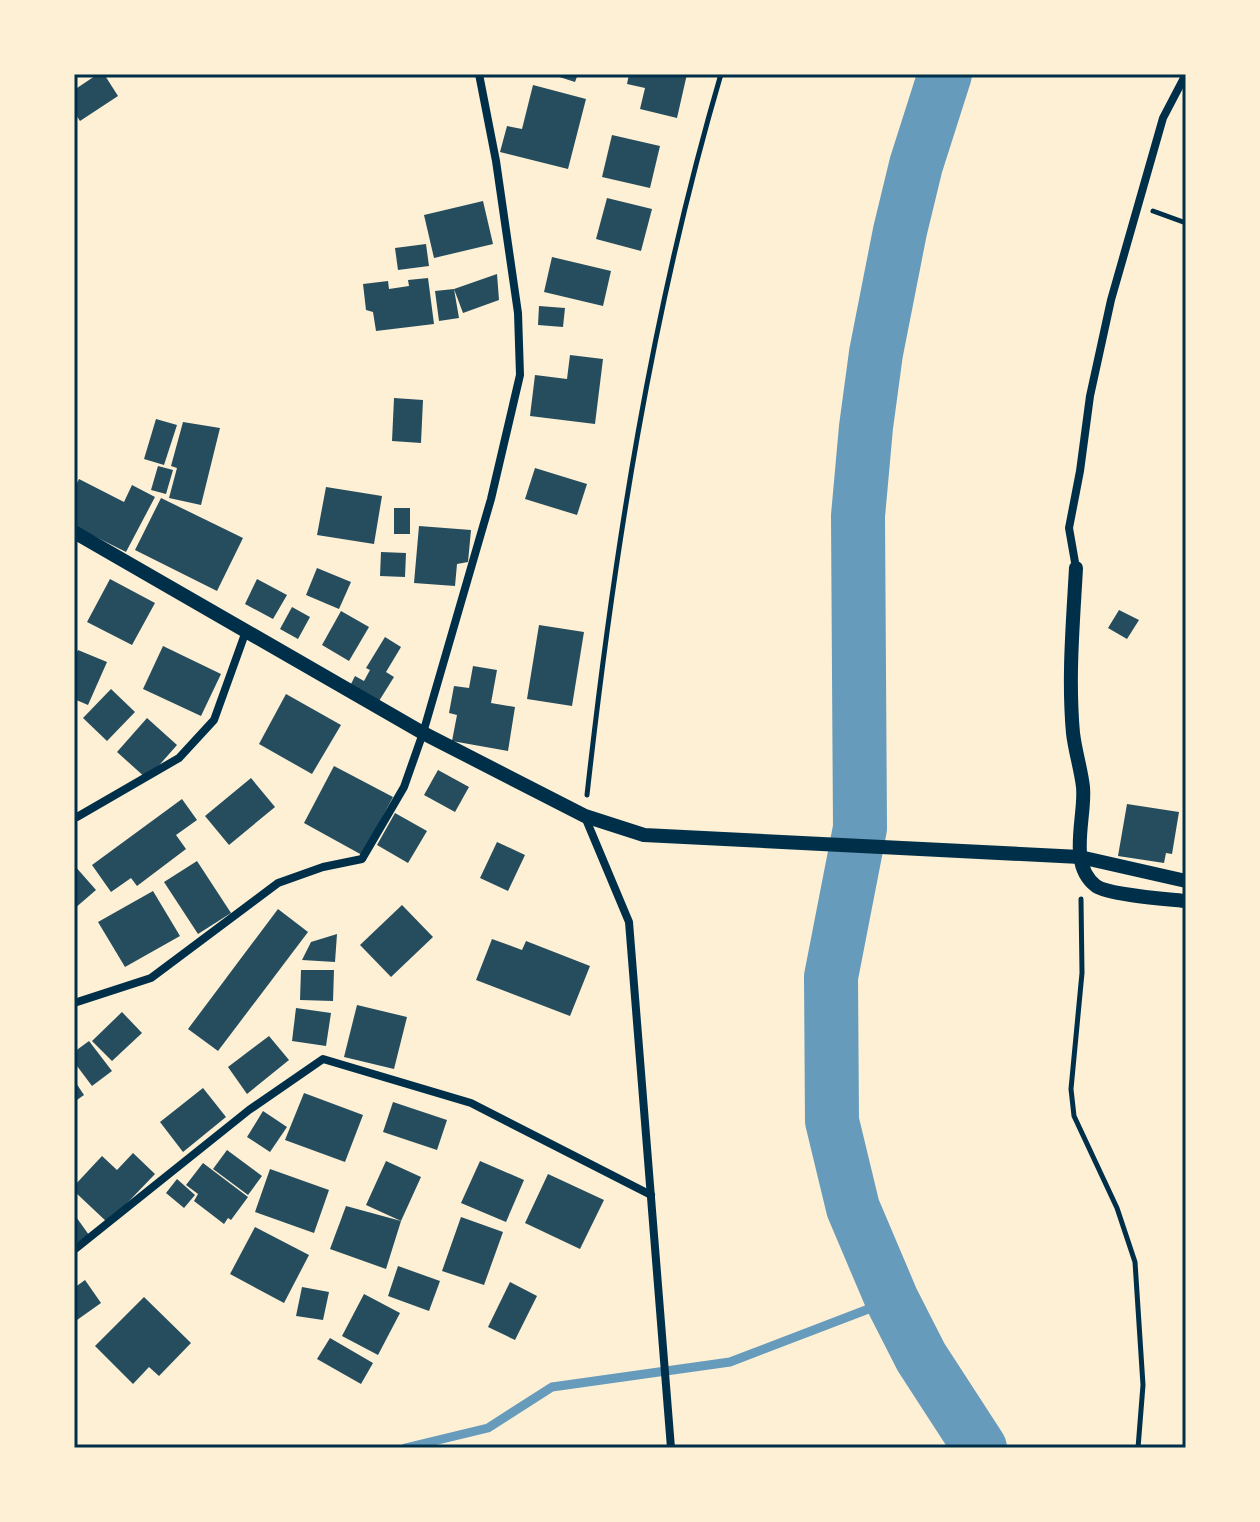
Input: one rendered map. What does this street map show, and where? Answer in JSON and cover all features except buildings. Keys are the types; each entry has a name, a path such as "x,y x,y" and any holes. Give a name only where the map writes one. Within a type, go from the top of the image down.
{"street":[{"path":"74,1003 151,978 278,883 323,867 362,859 404,787 423,733 491,499 520,375 518,313 496,161 479,74"},
{"path":"1186,74 1163,118 1111,300 1090,396 1069,528 1076,568 1070,662 1073,733 1083,789 1080,857 1086,874 1097,887 1186,901"},
{"path":"74,532 423,733 585,816 644,835 1080,857 1186,881"},
{"path":"77,817 179,758 214,720 246,631"},
{"path":"585,816 629,922 671,1448"},
{"path":"74,1250 249,1110 323,1059 471,1103 651,1195"}],"path":[{"path":"585,816 612,581 650,372 691,177 721,74"},
{"path":"1138,206 1186,223"},
{"path":"1080,857 1082,973 1071,1089 1074,1116 1117,1208 1135,1262 1143,1385 1138,1448"}],"waterway":[{"path":"945,74 916,165 900,231 876,353 866,427 858,516 860,828 831,977 832,1121 853,1208 892,1300 921,1357 980,1448"},
{"path":"405,1448 488,1428 552,1387 730,1362 892,1300"}]}
